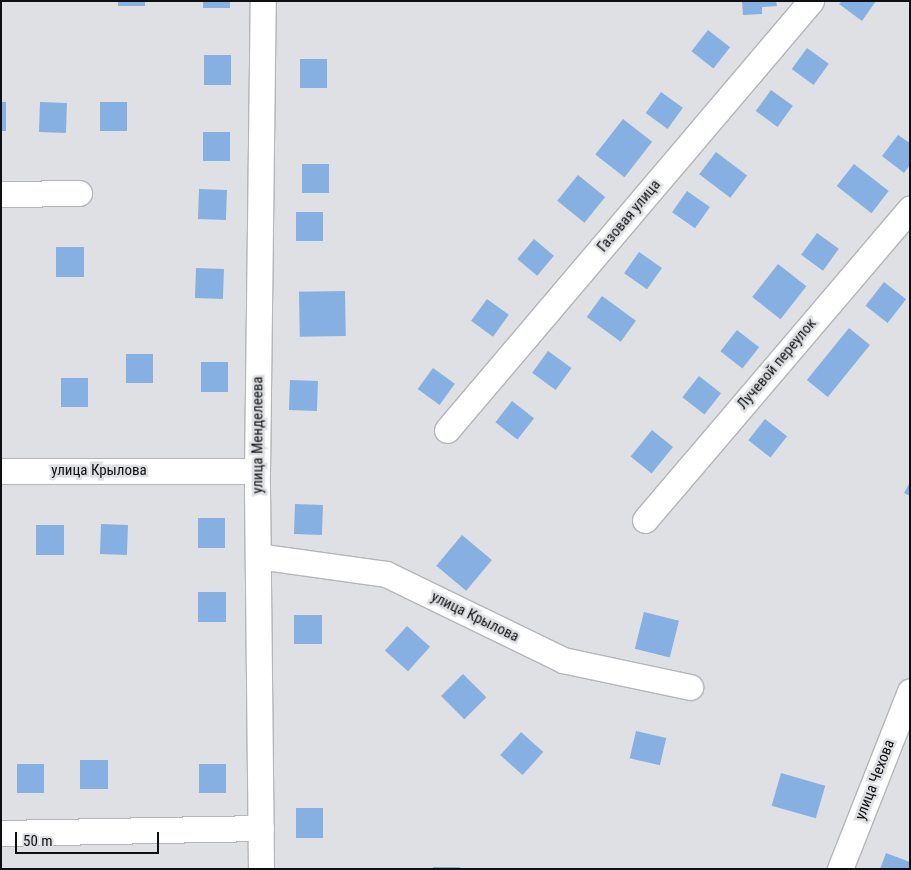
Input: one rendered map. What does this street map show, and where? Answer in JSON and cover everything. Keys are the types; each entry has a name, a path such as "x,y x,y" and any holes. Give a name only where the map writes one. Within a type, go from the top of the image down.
{"street":[{"name":"улица Менделеева","path":"261,869 257,471 263,1"},
{"name":"Газовая улица","path":"447,430 811,1"},
{"path":"1,194 79,193"},
{"name":"Лучевой переулок","path":"645,520 910,209"},
{"name":"улица Крылова","path":"1,471 257,471"},
{"name":"улица Крылова","path":"258,556 386,574 563,660 690,687"},
{"name":"улица Чехова","path":"840,869 910,691"},
{"path":"1,833 261,828"}],"building":[{"path":"118,1 145,1 145,6 118,6"},
{"path":"203,1 230,1 230,8 203,8"},
{"path":"742,1 776,1 777,6 762,7 762,14 743,15"},
{"path":"842,1 876,1 862,21 839,4"},
{"path":"708,30 730,47 713,69 691,51"},
{"path":"807,48 829,64 814,85 792,69"},
{"path":"204,55 231,55 231,85 204,85"},
{"path":"300,59 327,59 327,88 300,88"},
{"path":"771,90 793,106 778,127 756,111"},
{"path":"661,92 683,108 668,129 646,113"},
{"path":"1,102 6,102 6,131 1,131"},
{"path":"40,102 67,103 66,133 39,132"},
{"path":"100,102 127,102 127,131 100,131"},
{"path":"623,119 652,142 624,177 595,154"},
{"path":"203,132 230,132 230,161 203,161"},
{"path":"898,135 910,143 910,165 904,173 882,156"},
{"path":"716,152 747,175 730,198 699,174"},
{"path":"302,164 329,164 329,193 302,193"},
{"path":"854,164 889,191 871,213 837,186"},
{"path":"578,175 605,197 584,223 557,201"},
{"path":"199,189 227,190 226,220 198,219"},
{"path":"687,191 710,207 695,228 672,212"},
{"path":"296,212 323,212 323,241 296,241"},
{"path":"817,233 839,249 823,271 801,255"},
{"path":"534,239 554,256 537,276 517,259"},
{"path":"56,247 84,247 84,277 56,277"},
{"path":"639,252 662,268 647,289 624,273"},
{"path":"778,264 806,286 781,319 752,297"},
{"path":"196,268 224,269 223,299 195,298"},
{"path":"884,282 906,299 888,323 866,306"},
{"path":"345,291 346,336 300,337 299,292"},
{"path":"602,296 636,321 621,342 587,317"},
{"path":"487,299 509,315 493,337 471,321"},
{"path":"849,328 870,345 828,397 807,380"},
{"path":"737,330 759,347 742,369 720,351"},
{"path":"548,351 571,368 556,390 532,373"},
{"path":"126,354 153,354 153,383 126,383"},
{"path":"201,362 228,362 228,392 201,392"},
{"path":"433,368 455,384 440,405 418,389"},
{"path":"699,376 721,393 704,415 682,397"},
{"path":"61,378 88,378 88,407 61,407"},
{"path":"290,380 318,381 317,411 289,410"},
{"path":"512,401 534,418 517,440 495,422"},
{"path":"765,419 787,436 770,458 748,440"},
{"path":"652,430 673,447 652,473 631,456"},
{"path":"910,482 910,496 904,493"},
{"path":"295,504 323,505 322,535 294,534"},
{"path":"198,518 225,518 225,548 198,548"},
{"path":"101,524 128,525 127,555 100,554"},
{"path":"36,525 64,525 64,555 36,555"},
{"path":"462,535 492,560 466,591 436,566"},
{"path":"198,592 226,592 226,622 198,622"},
{"path":"644,612 679,621 670,658 635,649"},
{"path":"294,615 322,615 322,644 294,644"},
{"path":"407,626 430,647 408,671 385,651"},
{"path":"463,674 486,697 464,719 441,696"},
{"path":"636,731 666,738 660,765 630,758"},
{"path":"521,732 543,752 523,775 500,755"},
{"path":"80,760 108,760 108,789 80,789"},
{"path":"17,764 44,764 44,793 17,793"},
{"path":"199,764 226,764 226,793 199,793"},
{"path":"781,773 825,786 816,818 772,806"},
{"path":"296,808 323,808 323,838 296,838"},
{"path":"886,853 910,862 910,869 880,869"},
{"path":"433,867 460,867 460,869 433,869"}]}
